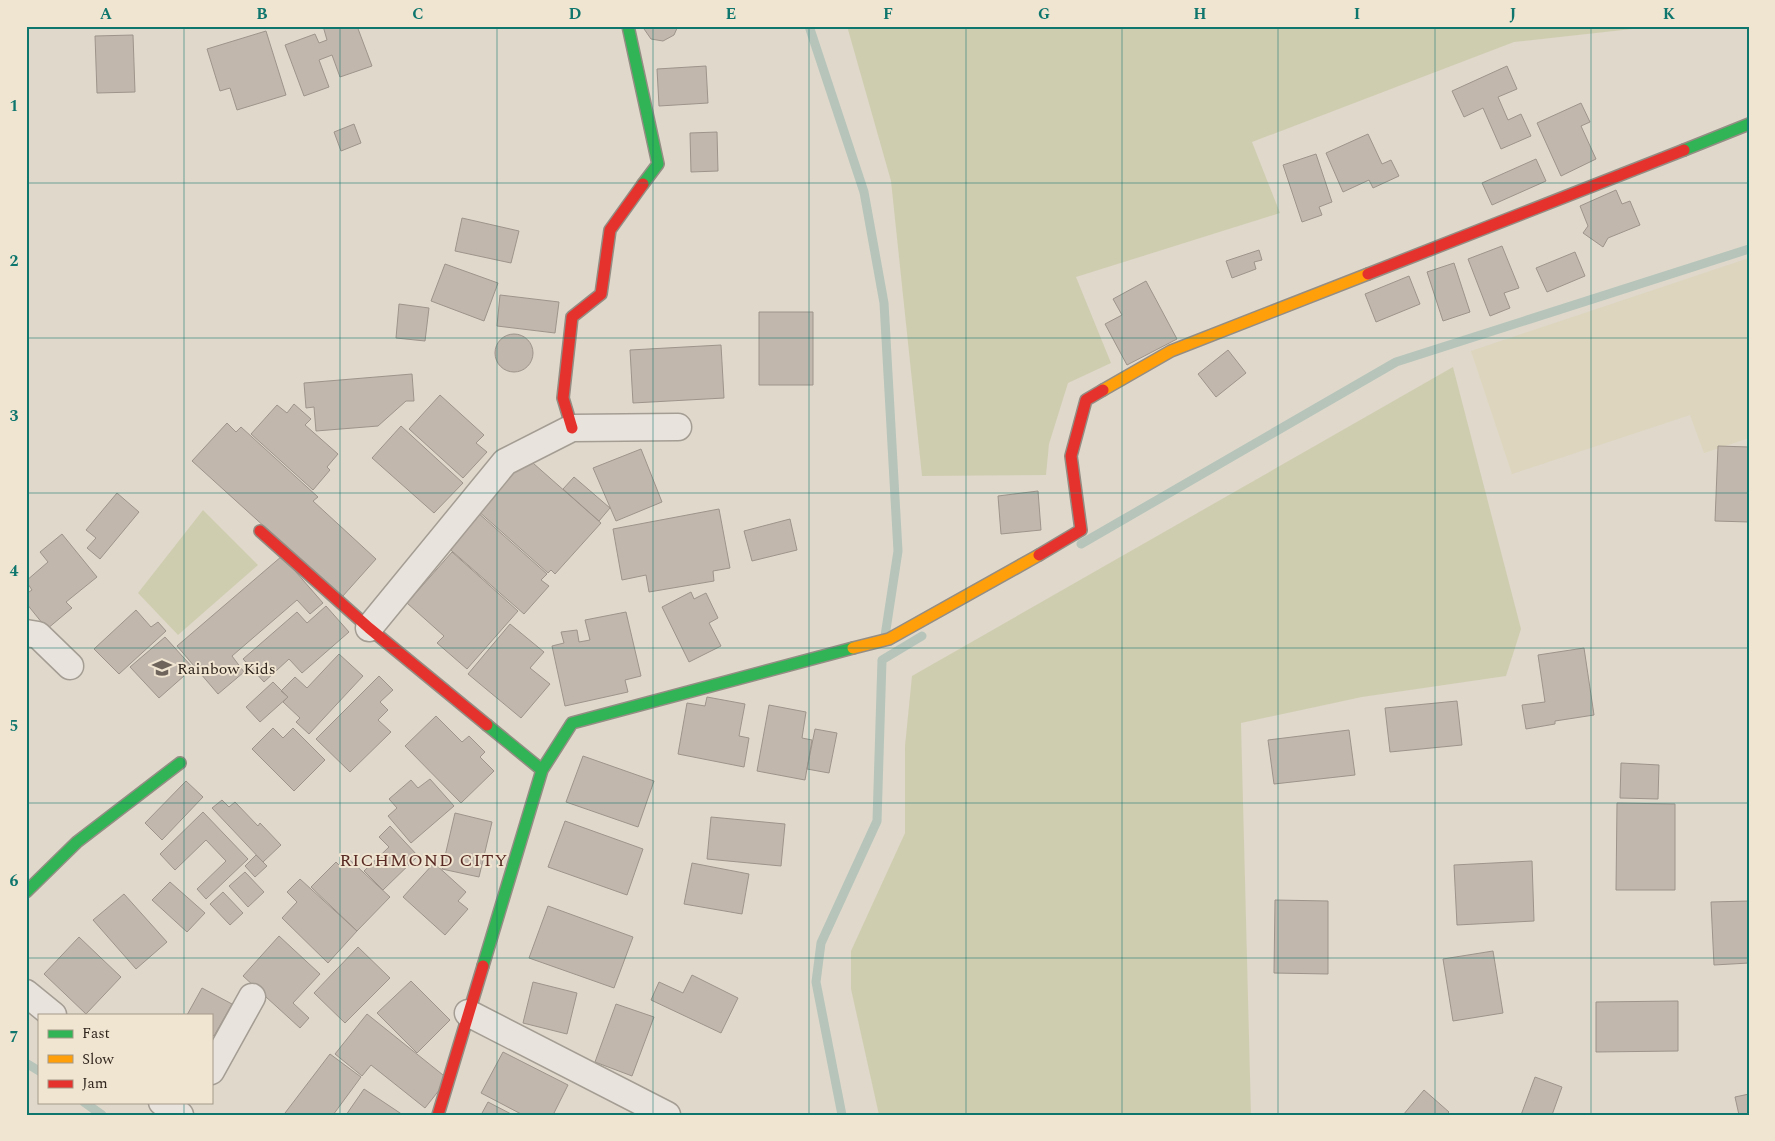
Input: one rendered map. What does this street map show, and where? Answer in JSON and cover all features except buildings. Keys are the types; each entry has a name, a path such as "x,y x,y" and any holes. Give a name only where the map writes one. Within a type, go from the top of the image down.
{"street":[{"path":"572,428 563,398 572,317 601,294 610,230 658,164 628,26"},
{"path":"438,1115 542,770 572,723 885,639 1002,577 1081,530 1071,456 1086,400 1171,350 1749,124"},
{"path":"369,628 505,462 572,428 678,427"},
{"path":"260,531 369,628 542,770"},
{"path":"26,632 38,635 70,666"},
{"path":"26,892 77,842 180,763"},
{"path":"26,993 52,1014"},
{"path":"212,1069 252,997"},
{"path":"468,1013 667,1115"},
{"path":"165,1104 180,1115"}],"shaded area":[{"path":"847,26 1650,27 1514,42 1252,142 1280,213 1076,277 1111,363 1068,383 1049,444 1046,475 922,476 891,181"},
{"path":"1749,258 1749,438 1704,453 1690,415 1512,474 1471,351"},
{"path":"1453,367 1521,629 1506,676 1362,697 1241,723 1251,1115 879,1115 851,989 851,951 905,833 905,746 912,676"},
{"path":"203,510 258,565 178,635 138,593"}],"waterway":[{"path":"809,26 864,192 884,303 898,551 885,636"},
{"path":"1081,544 1396,362 1749,249"},
{"path":"842,1115 816,982 821,943 877,821 882,660 922,636"},
{"path":"26,1063 38,1070"},
{"path":"87,1104 102,1115"}],"traffic: fast":[{"path":"628,26 658,164 643,184"},
{"path":"1684,150 1749,124"},
{"path":"542,770 572,723 853,648"},
{"path":"483,966 542,770 487,725"},
{"path":"26,892 77,842 180,763"}],"traffic: slow":[{"path":"1103,390 1171,351 1368,274"},
{"path":"853,648 889,639 1039,555"}],"traffic: jam":[{"path":"1368,274 1684,150"},
{"path":"572,428 563,398 572,317 601,294 610,230 643,184"},
{"path":"1039,555 1081,530 1071,456 1086,400 1103,390"},
{"path":"260,531 369,628 487,725"},
{"path":"438,1115 483,966"}],"place":[{"name":"Rainbow Kids","path":"162,668"}],"district":[{"name":"RICHMOND CITY","path":"424,860"}]}
